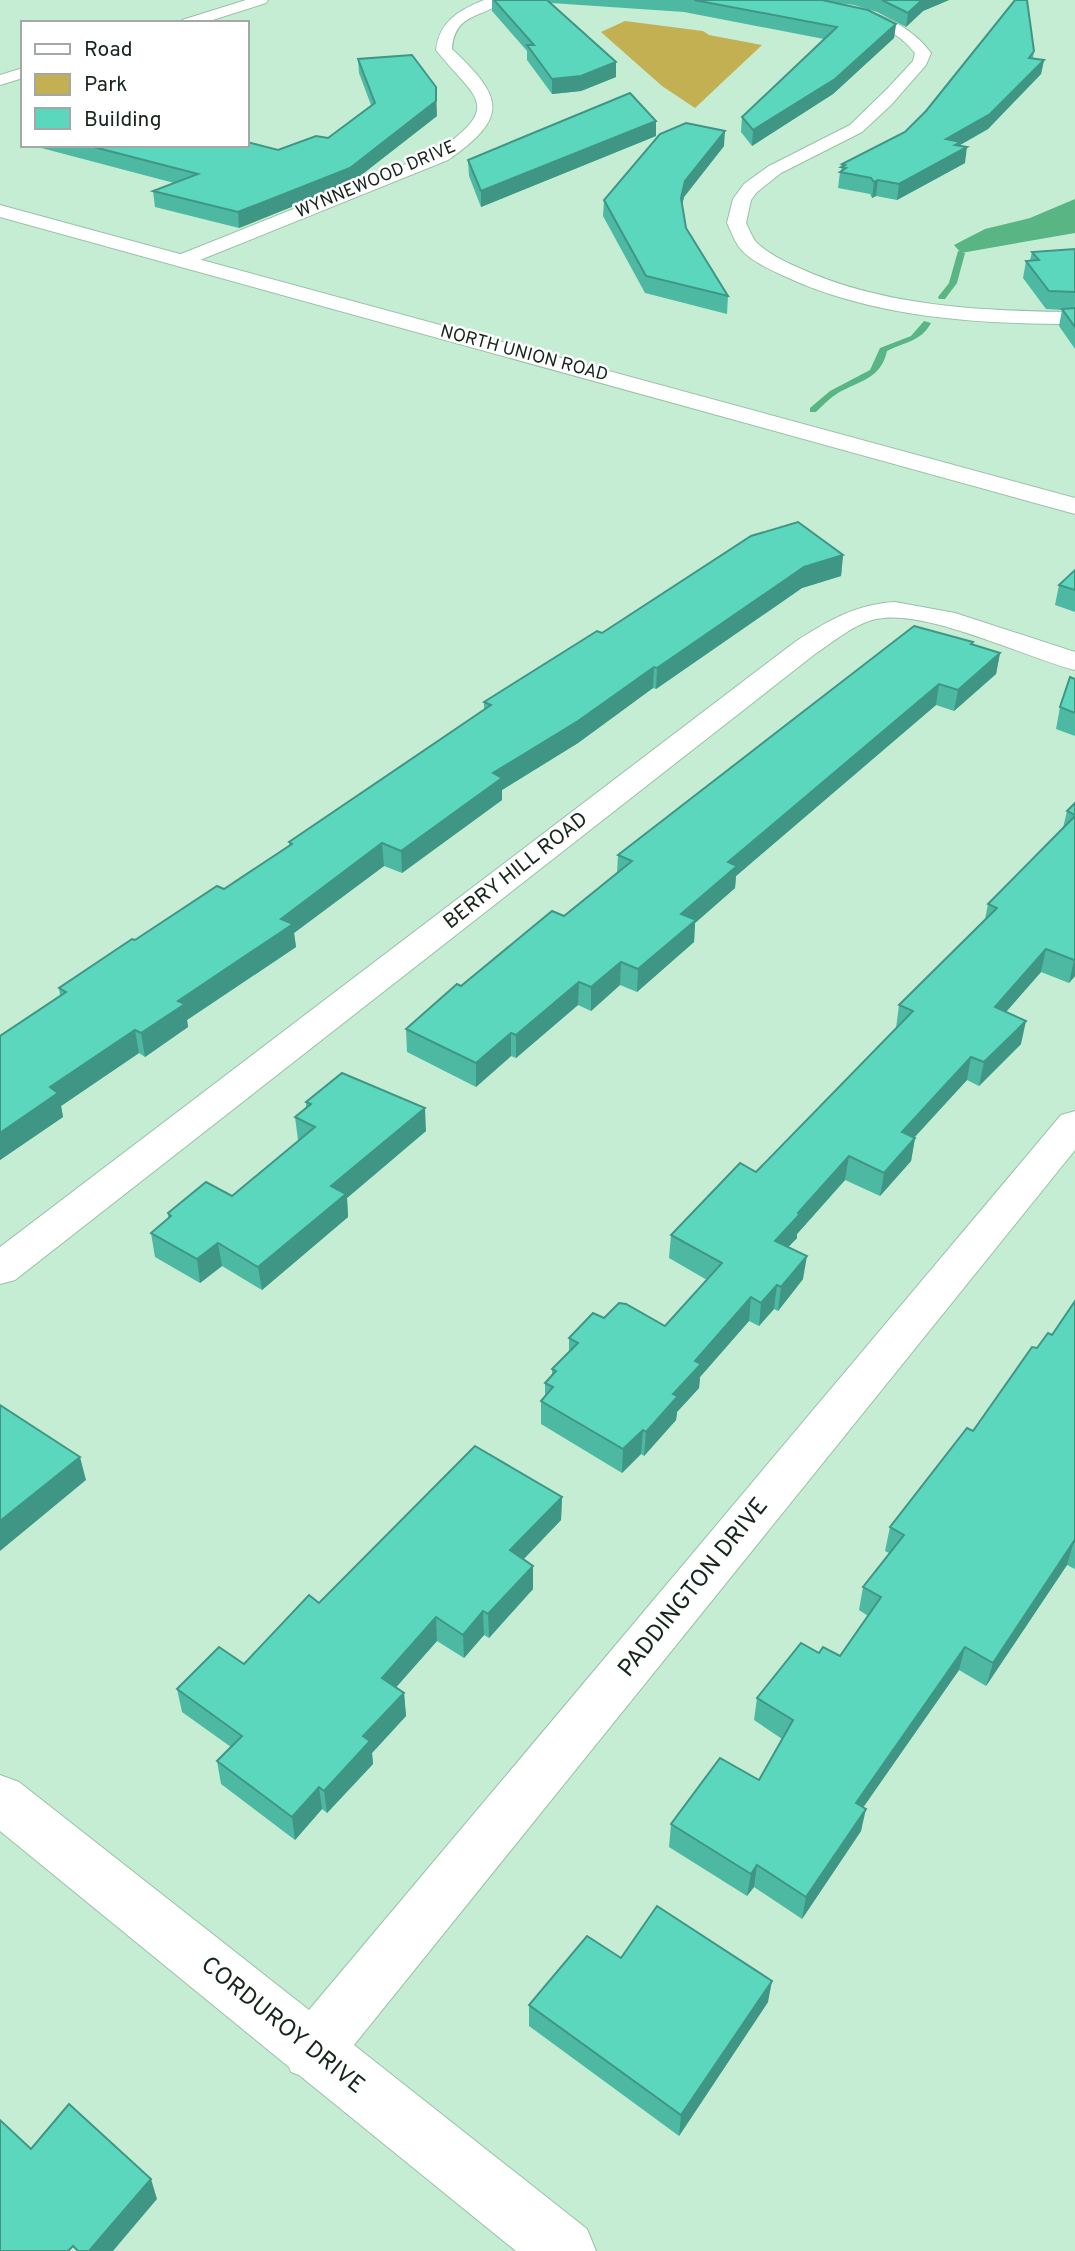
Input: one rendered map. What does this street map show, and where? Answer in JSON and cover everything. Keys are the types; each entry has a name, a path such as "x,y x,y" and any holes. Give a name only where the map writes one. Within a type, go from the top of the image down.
{"street":[{"path":"193,21 261,0"},
{"name":"WYNNEWOOD DRIVE","path":"183,260 442,156 466,141 486,115 487,103 481,90 444,50 444,39 452,23 497,0"},
{"path":"768,0 883,23 917,41 923,53 920,62 865,121 844,136 754,183 736,212 741,239 757,253 778,265 843,291 885,302 984,316 1075,318"},
{"path":"0,80 21,74"},
{"name":"NORTH UNION ROAD","path":"0,211 1075,506"},
{"name":"BERRY HILL ROAD","path":"0,1269 794,657 846,621 878,610 916,611 1075,661"},
{"name":"PADDINGTON DRIVE","path":"312,2051 1075,1124"},
{"name":"CORDUROY DRIVE","path":"0,1799 565,2251"}],"green space":[{"path":"625,21 703,31 709,35 762,45 695,108 662,86 601,32"}],"shaded area":[{"path":"1075,199 1075,233 961,253 954,245 985,229 1030,218"}],"building":[{"path":"494,0 547,0 616,62 581,76 552,79 527,45 534,45"},
{"path":"694,0 822,0 868,10 896,24 835,79 753,130 742,117 837,27"},
{"path":"882,0 922,0 908,13"},
{"path":"1015,0 1027,0 1034,51 1029,58 1044,60 990,114 946,139 961,142 955,145 967,147 899,184 878,180 874,182 871,178 840,172 846,168 841,167 845,165 842,164 905,132 926,111"},
{"path":"412,55 436,87 436,101 350,168 238,212 153,191 198,174 94,147 248,147 248,142 278,150 316,136 328,138 375,103 358,59"},
{"path":"630,93 656,121 481,191 468,160"},
{"path":"686,123 725,131 685,181 681,198 686,228 728,296 646,276 604,200 660,134"},
{"path":"1075,249 1075,292 1049,291 1026,261 1039,260 1032,252"},
{"path":"1075,308 1075,327 1062,309"},
{"path":"798,522 843,555 804,567 578,721 493,773 502,778 401,851 382,843 281,919 293,924 178,1001 185,1004 141,1033 135,1030 50,1087 58,1093 0,1133 0,1036 66,992 59,988 217,886 224,889 292,844 289,842 491,705 484,702 597,631 602,633 751,536"},
{"path":"1075,570 1075,590 1059,585"},
{"path":"914,626 973,642 971,644 1000,653 958,690 939,684 728,862 737,866 681,914 696,920 638,969 621,962 591,987 579,982 516,1035 511,1033 476,1063 406,1029 457,984 461,986 552,911 564,916 632,861 618,855"},
{"path":"1070,677 1075,679 1075,713 1060,707"},
{"path":"1075,803 1075,815 1067,811"},
{"path":"1075,816 1075,959 1046,949 995,1007 1026,1021 984,1062 971,1057 902,1132 915,1138 884,1173 849,1156 775,1241 807,1256 781,1287 777,1285 761,1303 751,1297 695,1361 701,1364 673,1394 678,1396 646,1432 643,1430 623,1449 541,1401 553,1387 545,1383 556,1371 552,1369 578,1343 569,1338 593,1313 604,1318 619,1303 626,1304 665,1326 722,1263 671,1235 740,1163 756,1172 913,1011 899,1005 997,908 988,904"},
{"path":"342,1073 425,1108 331,1186 346,1194 258,1267 218,1243 197,1259 151,1233 171,1216 168,1213 206,1182 232,1196 315,1127 295,1117 311,1104 306,1102"},
{"path":"1075,1301 1075,1542 993,1663 965,1647 856,1803 866,1809 806,1897 757,1865 751,1874 671,1824 720,1758 759,1780 793,1720 757,1698 801,1643 819,1653 823,1647 840,1656 881,1597 863,1587 904,1535 890,1527 967,1428 973,1431 1032,1347 1037,1348 1048,1333 1052,1335"},
{"path":"0,1405 80,1457 0,1521"},
{"path":"475,1446 562,1497 510,1550 533,1566 488,1614 483,1611 463,1635 436,1617 382,1678 404,1693 363,1736 370,1741 324,1791 319,1787 292,1817 217,1761 242,1736 177,1689 219,1647 244,1664 309,1595 319,1603"},
{"path":"657,1906 772,1981 681,2115 529,2005 587,1936 621,1958"},
{"path":"69,2104 151,2179 89,2251 78,2251 73,2246 68,2251 0,2251 0,2120 31,2149"}],"waterway":[{"path":"942,297 953,283 961,253"},
{"path":"813,410 833,393 868,376 878,366 883,350 914,338 927,323"}]}
